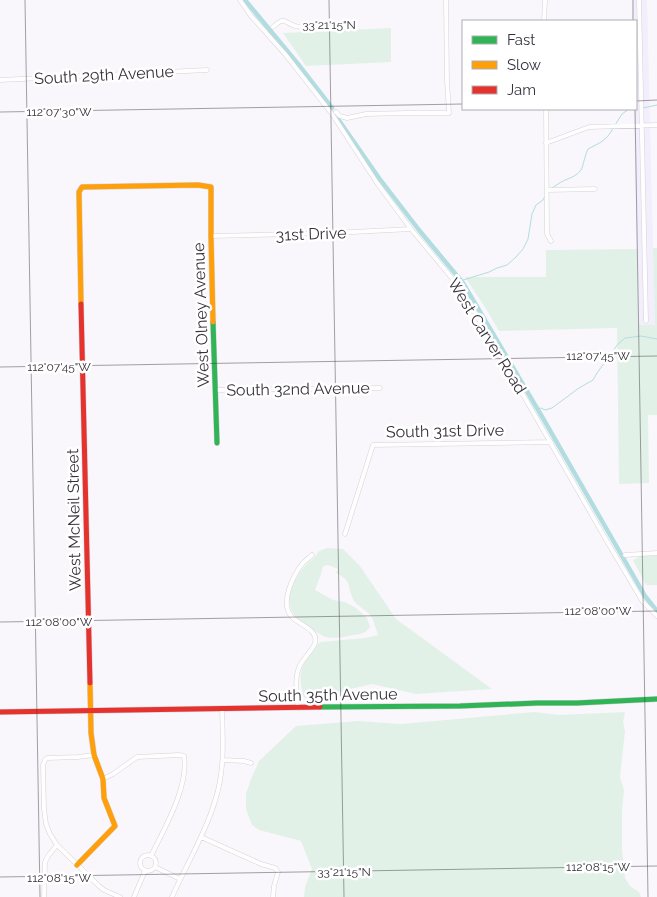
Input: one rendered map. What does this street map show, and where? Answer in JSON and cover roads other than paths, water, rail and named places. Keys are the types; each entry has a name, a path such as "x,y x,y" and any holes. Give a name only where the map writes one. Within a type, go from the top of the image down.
{"street":[{"name":"West Carver Road","path":"240,0 332,114 377,183 411,229 461,289 551,442 608,544 644,602 657,616"},
{"path":"336,112 340,116 347,118 376,114 449,113 446,0"},
{"path":"544,20 545,0"},
{"path":"640,0 646,321"},
{"path":"273,27 284,20 295,26 308,27"},
{"name":"South 29th Avenue","path":"0,80 207,70"},
{"path":"546,110 547,234 551,241"},
{"path":"546,143 589,126 657,126"},
{"name":"West McNeil Street","path":"77,865 115,826 104,798 103,779 94,755 90,733 79,192 82,186 198,185 212,187"},
{"name":"West Olney Avenue","path":"212,187 217,444"},
{"path":"547,190 595,189"},
{"name":"31st Drive","path":"212,236 411,229"},
{"name":"South 32nd Avenue","path":"216,390 380,388"},
{"name":"South 31st Drive","path":"345,534 373,445 551,442"},
{"path":"625,555 657,553"},
{"path":"298,708 297,674 300,664 315,643 315,636 312,631 292,617 287,610 286,603 288,591 296,573 312,555"},
{"name":"South 35th Avenue","path":"0,712 577,703 657,700"},
{"path":"172,897 201,837 216,800 223,760 222,709"},
{"path":"94,755 52,757 44,760 44,809 48,829 57,845 104,890 120,897"},
{"path":"103,779 137,757 184,756 185,764 181,787 174,810 151,856"},
{"path":"223,760 244,761 251,764"},
{"path":"201,837 261,864 275,868 278,872 273,897"},
{"path":"44,897 44,862 57,845"},
{"path":"144,871 140,865 140,860 144,856 151,856"},
{"path":"151,856 155,861 155,867"},
{"path":"155,867 180,879"},
{"path":"144,871 150,871 155,867"},
{"path":"134,897 144,871"}],"waterway":[{"path":"245,0 332,108"},
{"path":"643,108 657,105"},
{"path":"615,125 622,114 628,110"},
{"path":"338,119 379,178 463,283 645,596 657,611"},
{"path":"552,188 577,174 582,168 588,149 605,139 613,128"},
{"path":"460,281 507,265 516,257 528,239 532,214 536,205 545,196"},
{"path":"538,409 552,408 593,380 618,344 625,338 641,336 657,339"}]}
